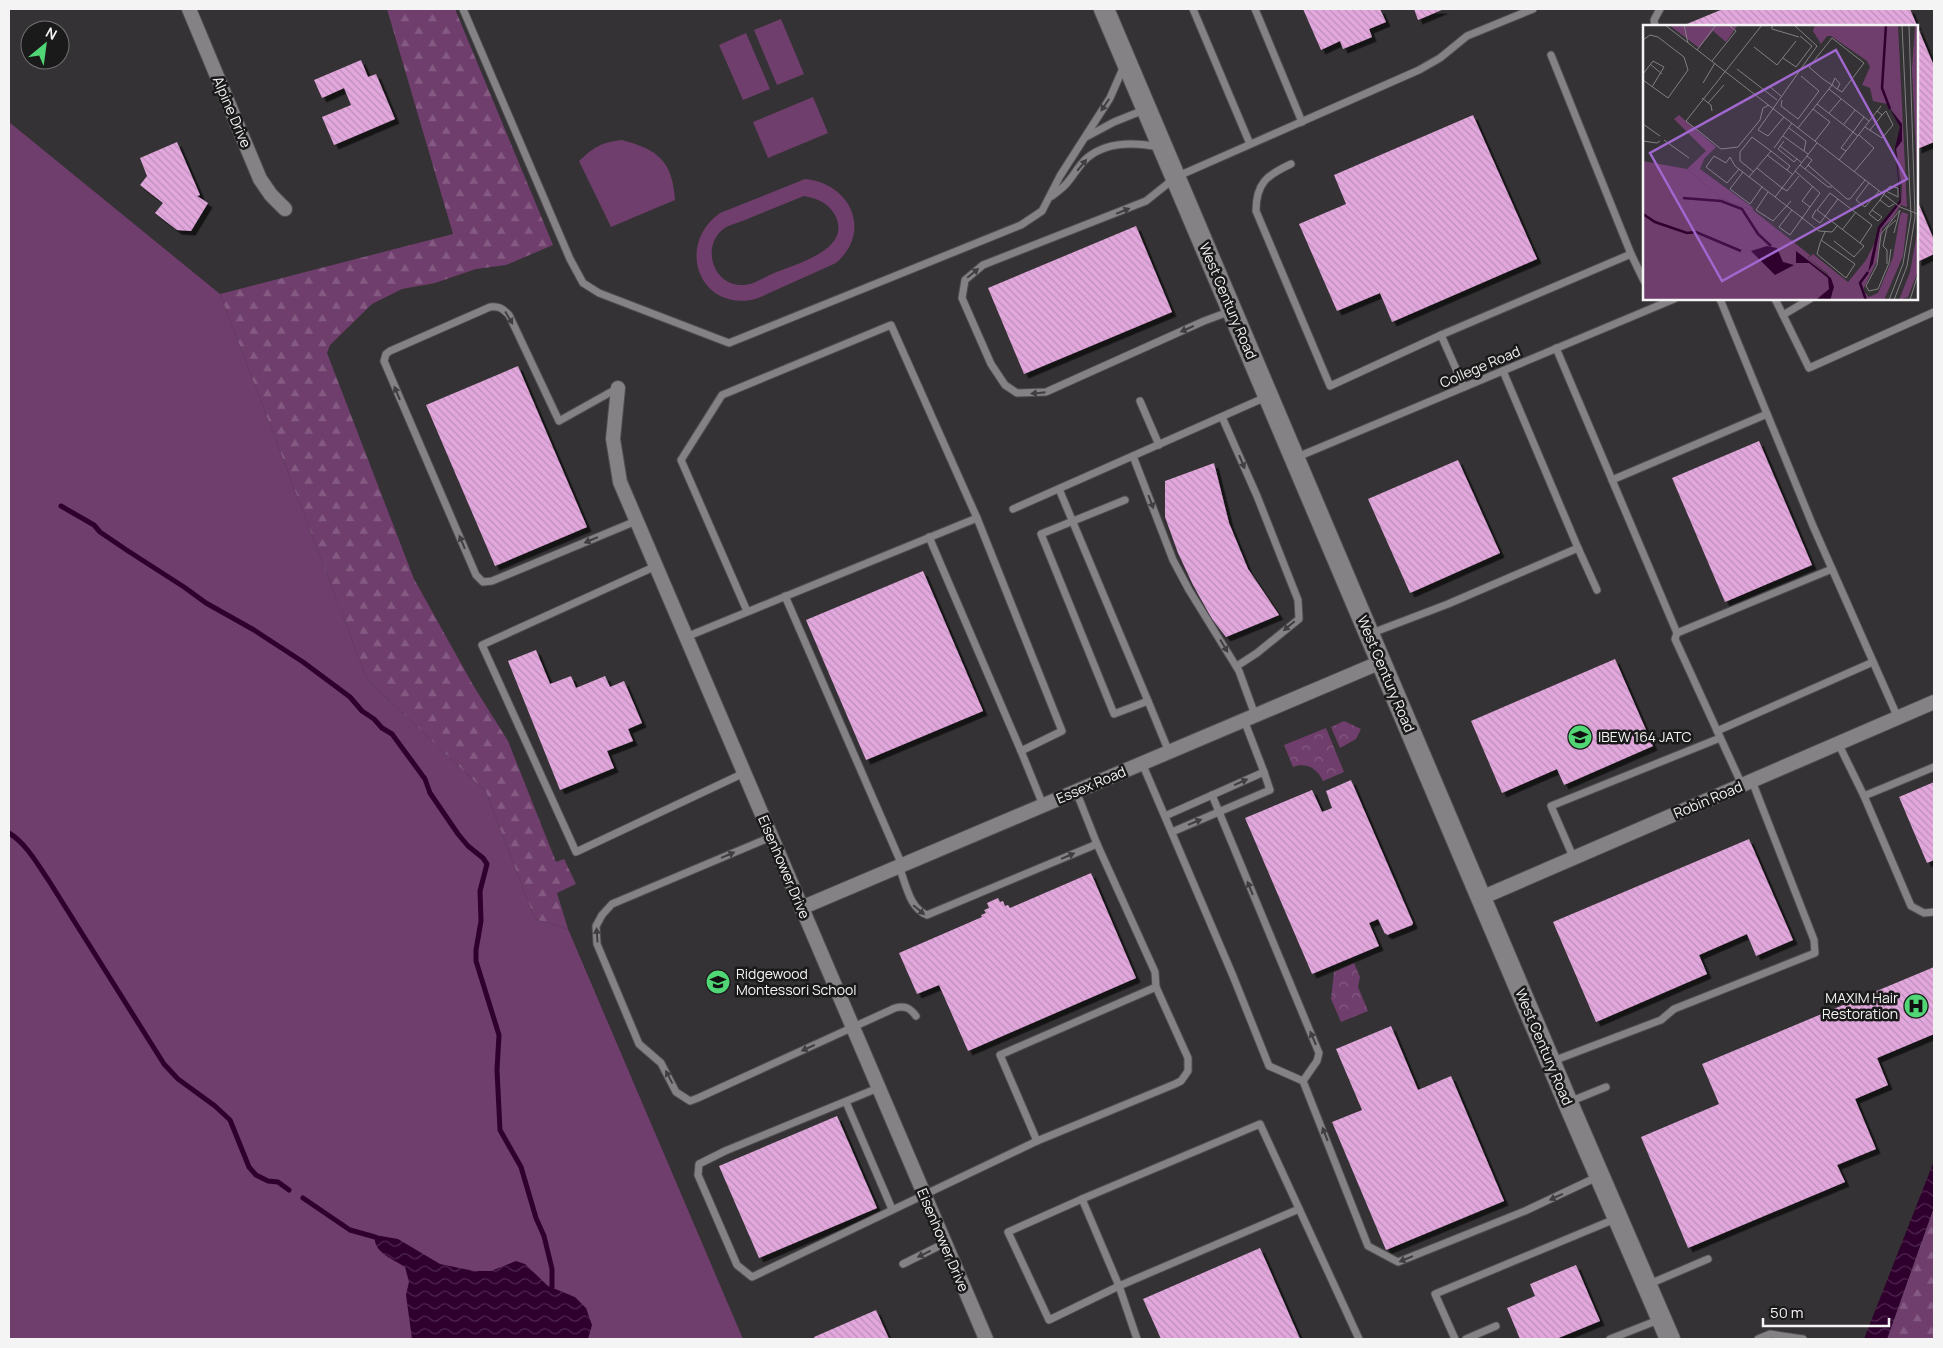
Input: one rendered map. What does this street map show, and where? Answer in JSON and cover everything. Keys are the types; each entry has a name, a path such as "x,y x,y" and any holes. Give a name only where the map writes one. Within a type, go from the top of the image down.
{"main road":[{"name":"West Century Road","path":"1104,9 1550,1062 1670,1339"}],"street":[{"name":"Alpine Drive","path":"189,9 260,179 271,195 285,209"},
{"name":"Eisenhower Drive","path":"618,388 614,439 620,482 986,1339"},
{"name":"Essex Road","path":"802,908 1381,662"},
{"name":"Robin Road","path":"1481,898 1934,702"}],"lane":[{"path":"463,9 570,259 583,283 599,293 729,343 1021,225 1042,211 1060,176 1110,98 1126,61"},
{"path":"1192,9 1250,144"},
{"path":"1255,9 1302,122"},
{"path":"1232,310 1046,392 1018,393 1005,385 991,364 962,298 965,280 983,265 1146,201 1176,177 1419,70 1440,58 1467,36 1533,9"},
{"path":"1655,25 1654,20 1660,9"},
{"path":"1552,55 1631,254 1643,279"},
{"path":"1083,140 1114,122 1147,109"},
{"path":"1048,200 1067,184 1086,159 1103,148 1121,144 1144,144 1163,148"},
{"path":"1290,164 1268,177 1259,187 1256,211 1330,386 1441,335 1631,254"},
{"path":"1653,300 1656,306"},
{"name":"College Road","path":"1294,458 1671,300"},
{"path":"1720,300 1832,569 1898,718"},
{"path":"1776,300 1809,368 1934,312"},
{"path":"1783,315 1808,300"},
{"path":"618,388 559,421 509,315 502,308 496,307 490,307 390,351 386,354 384,361 476,575 482,582 492,581 636,520"},
{"path":"747,611 681,460 722,395 890,325 976,518 1062,731 1021,751"},
{"path":"1441,335 1464,387"},
{"path":"1550,1062 1661,1020 1674,1009 1815,953 1814,940 1747,783 1719,734 1675,639 1677,633 1556,348"},
{"path":"1503,371 1597,590"},
{"path":"1013,509 1268,396"},
{"path":"1140,401 1158,445"},
{"path":"1612,480 1767,414"},
{"path":"1222,417 1298,600 1299,619 1257,654 1237,666"},
{"path":"1134,456 1173,560 1189,590 1237,666 1249,718 1270,790 1172,832"},
{"path":"1058,489 1169,752"},
{"path":"1125,500 1040,534 1114,714 1148,701"},
{"path":"686,637 976,518"},
{"path":"929,538 1043,805"},
{"path":"1369,634 1448,604 1578,548"},
{"path":"656,566 482,645 576,852 744,773"},
{"path":"1677,633 1832,569"},
{"path":"785,596 901,866 913,904 917,910 927,916 1097,844"},
{"path":"1574,858 1551,806 1719,734 1873,662"},
{"path":"1839,744 1864,796 1911,906 1924,913 1934,912"},
{"path":"1142,763 1233,976 1268,1066 1303,1081 1368,1246 1398,1262 1525,1211 1600,1176"},
{"path":"1864,796 1934,766"},
{"path":"1165,816 1264,772"},
{"path":"878,1088 725,1151 699,1164 698,1175 737,1265 752,1277 1037,1141 1176,1084 1185,1076 1188,1071 1188,1058 1156,987 1155,972 1097,844 1076,791"},
{"path":"1212,795 1319,1052 1317,1061 1303,1081"},
{"path":"771,837 612,904 602,915 596,926 597,944 639,1044 661,1063 676,1092 690,1101 902,1006 910,1009 916,1016"},
{"path":"1037,1141 1000,1055 1156,987"},
{"path":"1568,1103 1606,1087"},
{"path":"846,1102 892,1209"},
{"path":"1299,1209 1119,1286 1049,1320 1008,1232 1260,1124 1359,1339"},
{"path":"1082,1199 1119,1286 1138,1339"},
{"path":"1455,1339 1435,1294 1618,1218"},
{"path":"903,1264 945,1243"},
{"path":"1647,1285 1708,1259"},
{"path":"1610,1339 1662,1319"},
{"path":"1466,1339 1496,1326"},
{"path":"1758,1339 1770,1334 1803,1339"}],"green space":[{"path":"387,9 455,9 553,245 506,265 476,269 435,283 402,289 372,304 330,345 327,353 414,579 473,685 508,741 556,862 564,859 576,884 557,893 568,929 535,919 486,792 367,679 220,294 453,234"},
{"path":"781,19 804,74 777,85 754,30"},
{"path":"746,33 770,89 743,100 719,45"},
{"path":"813,97 828,133 768,158 753,122"},
{"path":"9,122 220,294 367,679 486,792 535,919 568,929 743,1339 9,1339"},
{"path":"622,140 645,148 661,159 671,176 675,200 611,227 579,161 599,146"},
{"path":"805,179 821,182 834,189 844,199 851,211 854,223 853,237 847,250 836,263 757,298 733,300 718,295 706,285 699,272 696,257 699,241 707,226 720,213","holes":["804,196 826,204 835,215 838,227 836,238 829,246 807,260 748,284 740,285 723,279 714,264 712,256 715,238 723,229"]},
{"path":"1344,721 1361,729 1356,739 1340,748 1331,727"},
{"path":"1326,728 1344,772 1323,781 1311,767 1302,765 1293,767 1284,745"},
{"path":"1354,963 1360,977 1358,987 1368,1011 1341,1022 1331,999 1334,972"},
{"path":"1934,1207 1934,1335 1932,1339 1887,1339"}],"water":[{"path":"1934,1161 1934,1207 1887,1339 1864,1339"},
{"path":"375,1235 398,1239 440,1264 474,1271 491,1271 516,1261 525,1264 548,1286 575,1297 586,1308 592,1325 588,1339 412,1339 406,1295 409,1282 405,1267 389,1258 380,1250 375,1241"}],"building":[{"path":"1303,9 1380,9 1386,22 1369,29 1372,37 1343,49 1340,41 1321,50"},
{"path":"1414,9 1444,9 1418,20"},
{"path":"1723,9 1910,9 1917,25 1684,25"},
{"path":"1918,28 1934,66 1934,142 1918,149"},
{"path":"361,60 368,77 376,74 395,119 334,145 322,117 351,105 344,88 322,98 314,80"},
{"path":"1473,115 1537,259 1392,322 1380,293 1337,311 1299,224 1346,204 1334,175"},
{"path":"177,142 200,195 197,196 208,203 191,231 177,230 155,213 163,203 140,185 147,176 140,158"},
{"path":"1918,202 1934,240 1934,254 1918,262"},
{"path":"1136,226 1172,312 1024,374 988,288"},
{"path":"518,366 587,527 495,566 426,405"},
{"path":"1759,441 1812,565 1725,602 1672,478"},
{"path":"1458,460 1500,553 1410,593 1368,499"},
{"path":"1214,463 1229,523 1248,569 1279,615 1226,637 1212,619 1193,585 1178,553 1165,517 1165,481"},
{"path":"923,571 983,711 866,760 806,620"},
{"path":"536,650 550,684 571,676 576,688 605,676 610,687 624,681 642,723 628,729 633,741 607,751 614,768 560,790 508,661"},
{"path":"1615,659 1653,746 1564,785 1557,769 1502,793 1471,721"},
{"path":"1351,780 1413,923 1387,935 1378,919 1369,923 1379,946 1312,974 1245,818 1312,790 1322,812 1332,808 1326,791"},
{"path":"1934,782 1934,860 1927,863 1899,797"},
{"path":"1749,839 1793,940 1756,956 1747,934 1699,955 1707,974 1596,1022 1553,922"},
{"path":"1091,873 1136,978 968,1051 939,985 917,994 899,953 982,917 981,915 986,913 984,910 989,908 987,903 998,898 1000,902 1003,901 1005,906 1008,905 1010,908"},
{"path":"1934,967 1934,1034 1877,1058 1888,1085 1855,1099 1876,1149 1837,1165 1845,1182 1688,1248 1641,1137 1719,1104 1702,1064"},
{"path":"1391,1026 1418,1090 1451,1076 1504,1201 1386,1250 1332,1122 1362,1110 1336,1049"},
{"path":"837,1116 877,1208 759,1258 719,1166"},
{"path":"1260,1248 1300,1339 1161,1339 1143,1299"},
{"path":"1576,1265 1600,1321 1556,1339 1520,1339 1507,1308 1535,1296 1530,1284"},
{"path":"876,1310 889,1339 815,1339 814,1337"}],"waterway":[{"path":"61,506 94,525 100,532 206,603 254,630 303,662 350,697 362,711 392,734 425,779 430,793 458,834 487,864 480,891 481,921 476,961 499,1035 497,1070 500,1130 521,1167 536,1218 544,1236 552,1269 552,1287"},
{"path":"9,833 21,842 36,861 164,1064 178,1079 215,1106 230,1120 249,1167 256,1175 268,1181 278,1182 289,1190"},
{"path":"303,1198 350,1230 375,1237"}],"place":[{"name":"IBEW 164 JATC","path":"1580,737"},
{"name":"Ridgewood Montessori School","path":"718,982"},
{"name":"MAXIM Hair Restoration","path":"1916,1006"}]}
